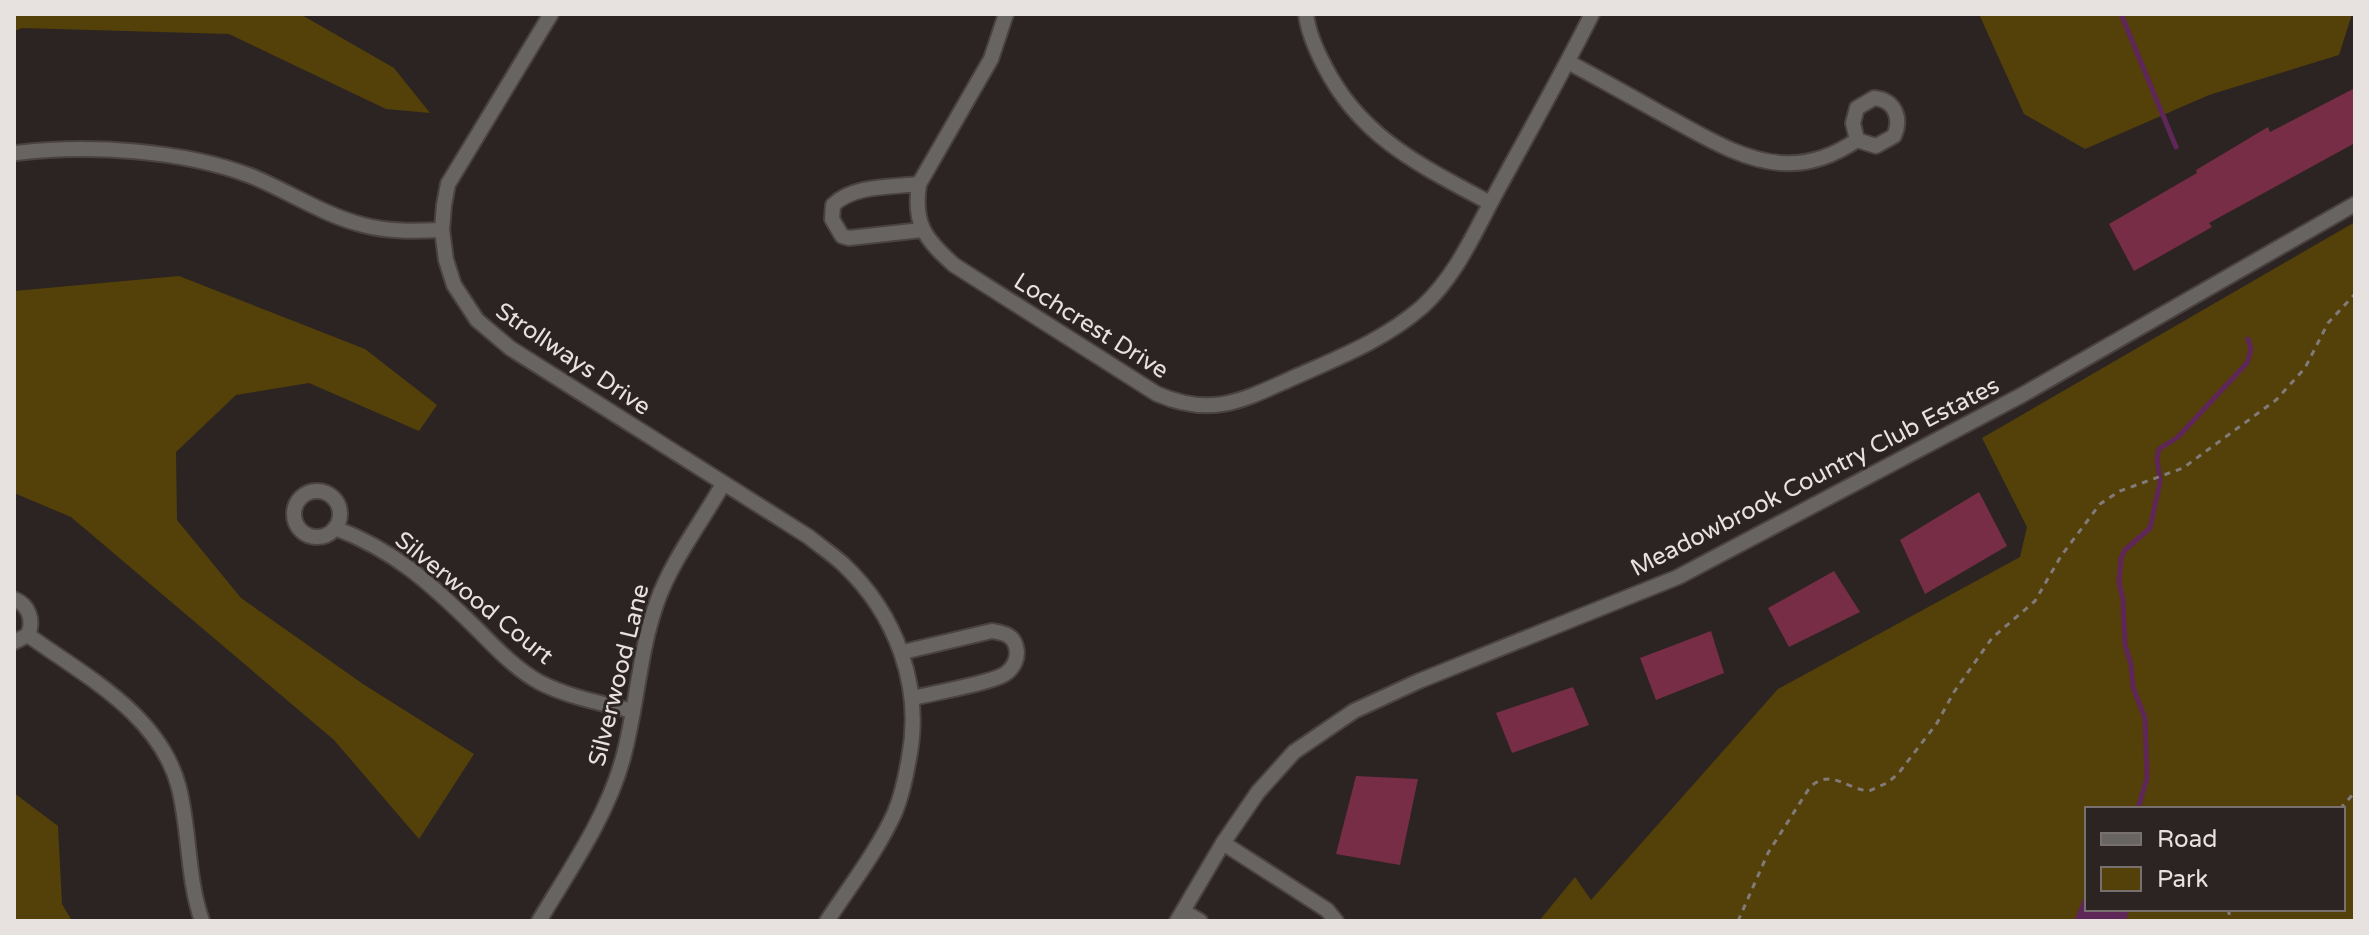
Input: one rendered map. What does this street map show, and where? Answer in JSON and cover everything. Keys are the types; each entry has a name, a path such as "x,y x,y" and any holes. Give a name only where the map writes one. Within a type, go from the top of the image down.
{"street":[{"name":"Strollways Drive","path":"551,14 448,184 442,230 446,260 454,285 477,320 510,348 809,537 843,564 866,591 903,652 913,698 911,747 896,810 878,844 827,921"},
{"path":"919,184 843,196 833,205 832,219 838,231 849,238 922,230 916,202 919,184 991,59 1006,14"},
{"path":"1306,14 1317,52 1355,114 1404,156 1490,203"},
{"name":"Lochcrest Drive","path":"922,230 935,248 966,273 1157,394 1199,407 1249,398 1373,342 1424,305 1447,279 1471,243 1592,14"},
{"path":"1568,62 1753,158 1803,163 1825,158 1857,140"},
{"path":"15,155 81,150 143,153 200,162 249,176 324,211 363,225 404,231 442,230"},
{"name":"Meadowbrook Country Club Estates","path":"1180,916 1223,843 1258,792 1294,752 1354,711 1448,669 1678,577 2022,395 2355,204"},
{"name":"Silverwood Lane","path":"539,921 596,825 611,793 623,758 657,602 670,572 723,484"},
{"name":"Silverwood Court","path":"335,528 389,552 446,598 502,655 538,681 578,697 633,711"},
{"path":"14,599 24,604 31,627 28,635 14,642"},
{"path":"903,652 992,631 1011,637 1017,649 1013,666 1002,677 913,698"},
{"path":"28,635 124,704 153,733 170,760 180,790 192,882 202,921"},
{"path":"1223,843 1327,910 1336,921"},
{"path":"1180,916 1200,921"}],"path":[{"path":"1738,921 1768,853 1810,787 1817,781 1832,778 1869,791 1898,774 1937,723 1954,692 1992,638 2035,601 2061,556 2100,504 2120,491 2183,468 2276,400 2305,368 2328,323 2355,294"},
{"path":"2342,807 2355,792"}],"green space":[{"path":"14,14 300,14 394,68 430,113 386,109 229,34 22,28 14,31"},
{"path":"1979,14 2352,14 2339,55 2209,95 2085,149 2024,114"},
{"path":"2355,222 2355,921 1539,921 1575,877 1591,900 1778,689 2020,557 2027,527 1982,438"},
{"path":"179,276 365,349 437,405 419,431 309,383 236,395 176,452 177,520 241,598 363,684 474,754 419,839 334,740 71,517 14,493 14,291"},
{"path":"14,793 58,826 62,904 72,921 14,921"}],"shaded area":[{"path":"2085,895 2085,911 2128,911 2126,921 2074,921"}],"building":[{"path":"2355,88 2355,143 2209,223 2212,227 2134,271 2109,224 2268,127 2270,132"},
{"path":"1979,492 2007,546 1925,594 1900,540"},
{"path":"1834,571 1860,612 1789,647 1768,608"},
{"path":"1711,631 1724,673 1656,700 1640,658"},
{"path":"1573,687 1589,725 1512,753 1496,713"},
{"path":"1356,776 1418,779 1400,865 1336,854"}],"waterway":[{"path":"2121,14 2176,147"},
{"path":"2139,807 2147,778 2145,718 2133,687 2125,645 2119,583 2121,558 2125,550 2150,528 2160,482 2159,449 2178,437 2247,363 2251,349 2248,339"}]}
